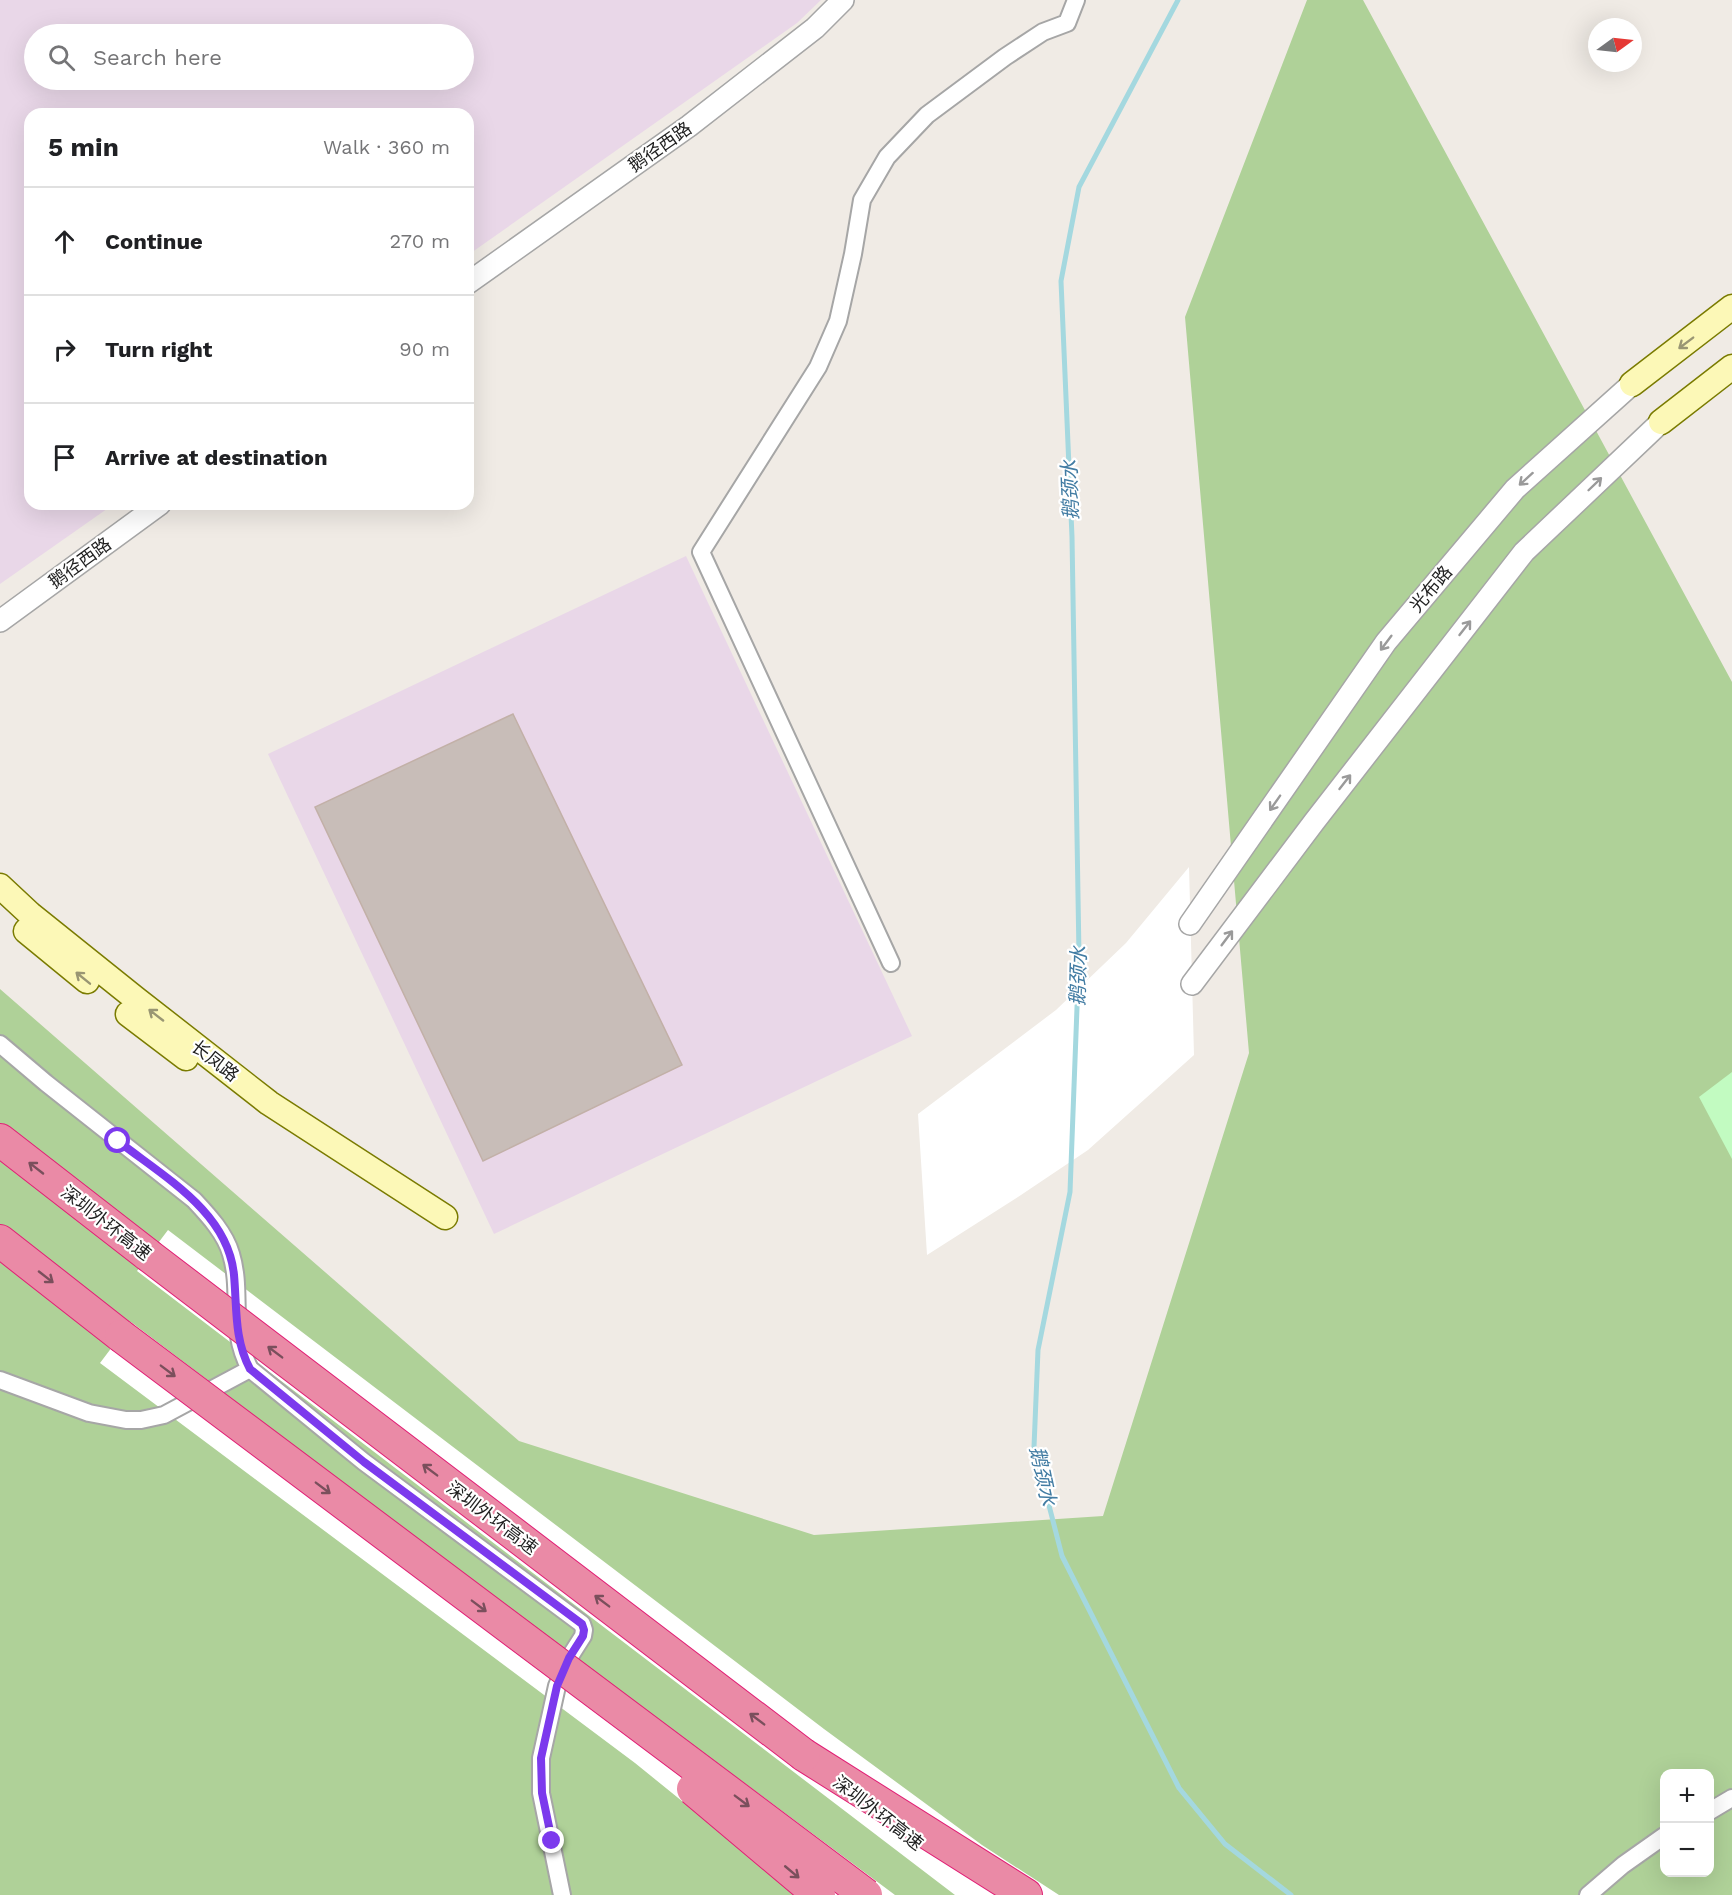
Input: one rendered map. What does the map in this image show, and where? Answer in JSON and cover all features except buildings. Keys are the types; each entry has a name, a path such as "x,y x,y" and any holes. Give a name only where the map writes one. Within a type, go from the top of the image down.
{"highway":[{"name":"深圳外环高速","path":"0,1140 148,1256 804,1755 984,1895"},
{"path":"0,1241 121,1336 867,1895"},
{"path":"543,1654 625,1730 819,1895"},
{"path":"804,1755 1026,1895"}],"main road":[{"name":"光布路","path":"1632,384 1732,307"},
{"path":"1661,422 1732,367"},
{"name":"长凤路","path":"0,886 30,914 135,999 269,1102 441,1224 250,1105 158,1038 0,909"}],"street":[{"name":"鹅径西路","path":"474,279 689,126 815,28 843,0"},
{"path":"891,963 701,552 818,367 838,321 862,200 887,157 927,115 962,89 1043,32 1068,23 1076,0"},
{"name":"光布路","path":"1190,924 1386,642 1515,489 1632,384"},
{"path":"1192,984 1314,822 1524,552 1661,422"},
{"name":"鹅径西路","path":"0,621 152,510"},
{"path":"0,1044 194,1200 208,1215 222,1234 231,1254 238,1336 243,1356 250,1369 364,1462 582,1624 583,1636 569,1658 557,1686 541,1758 542,1793 562,1895"},
{"path":"0,1380 88,1413 126,1420 141,1420 164,1415 250,1369"},
{"path":"1714,1809 1732,1798"},
{"path":"1588,1895 1623,1865 1660,1839"}],"shaded area":[{"path":"0,0 821,0 797,23 474,251 474,108 24,108 24,510 105,510 0,584"},
{"path":"686,556 912,1036 494,1234 268,754"}],"green space":[{"path":"1307,0 1363,0 1732,682 1732,1895 0,1895 0,989 519,1441 814,1535 1103,1516 1249,1053 1185,317"},
{"path":"1732,1072 1732,1159 1699,1097"}],"pier":[{"path":"1189,867 1194,1055 1088,1150 927,1255 918,1114 1056,1010 1126,943"},
{"path":"168,1230 824,1729 982,1845 1059,1895 955,1895 137,1271"},
{"path":"131,1322 454,1567 895,1895 798,1895 635,1763 100,1363"}],"waterway":[{"name":"鹅颈水","path":"1178,0 1079,187 1061,281 1072,537 1079,955 1070,1192 1038,1350 1034,1447 1062,1556 1179,1788 1225,1844 1291,1895"}],"route":[{"path":"118,1141 194,1200 222,1234 231,1254 238,1336 243,1356 250,1369 364,1462 582,1624 583,1636 569,1658 557,1686 541,1758 542,1793 552,1841"}]}
